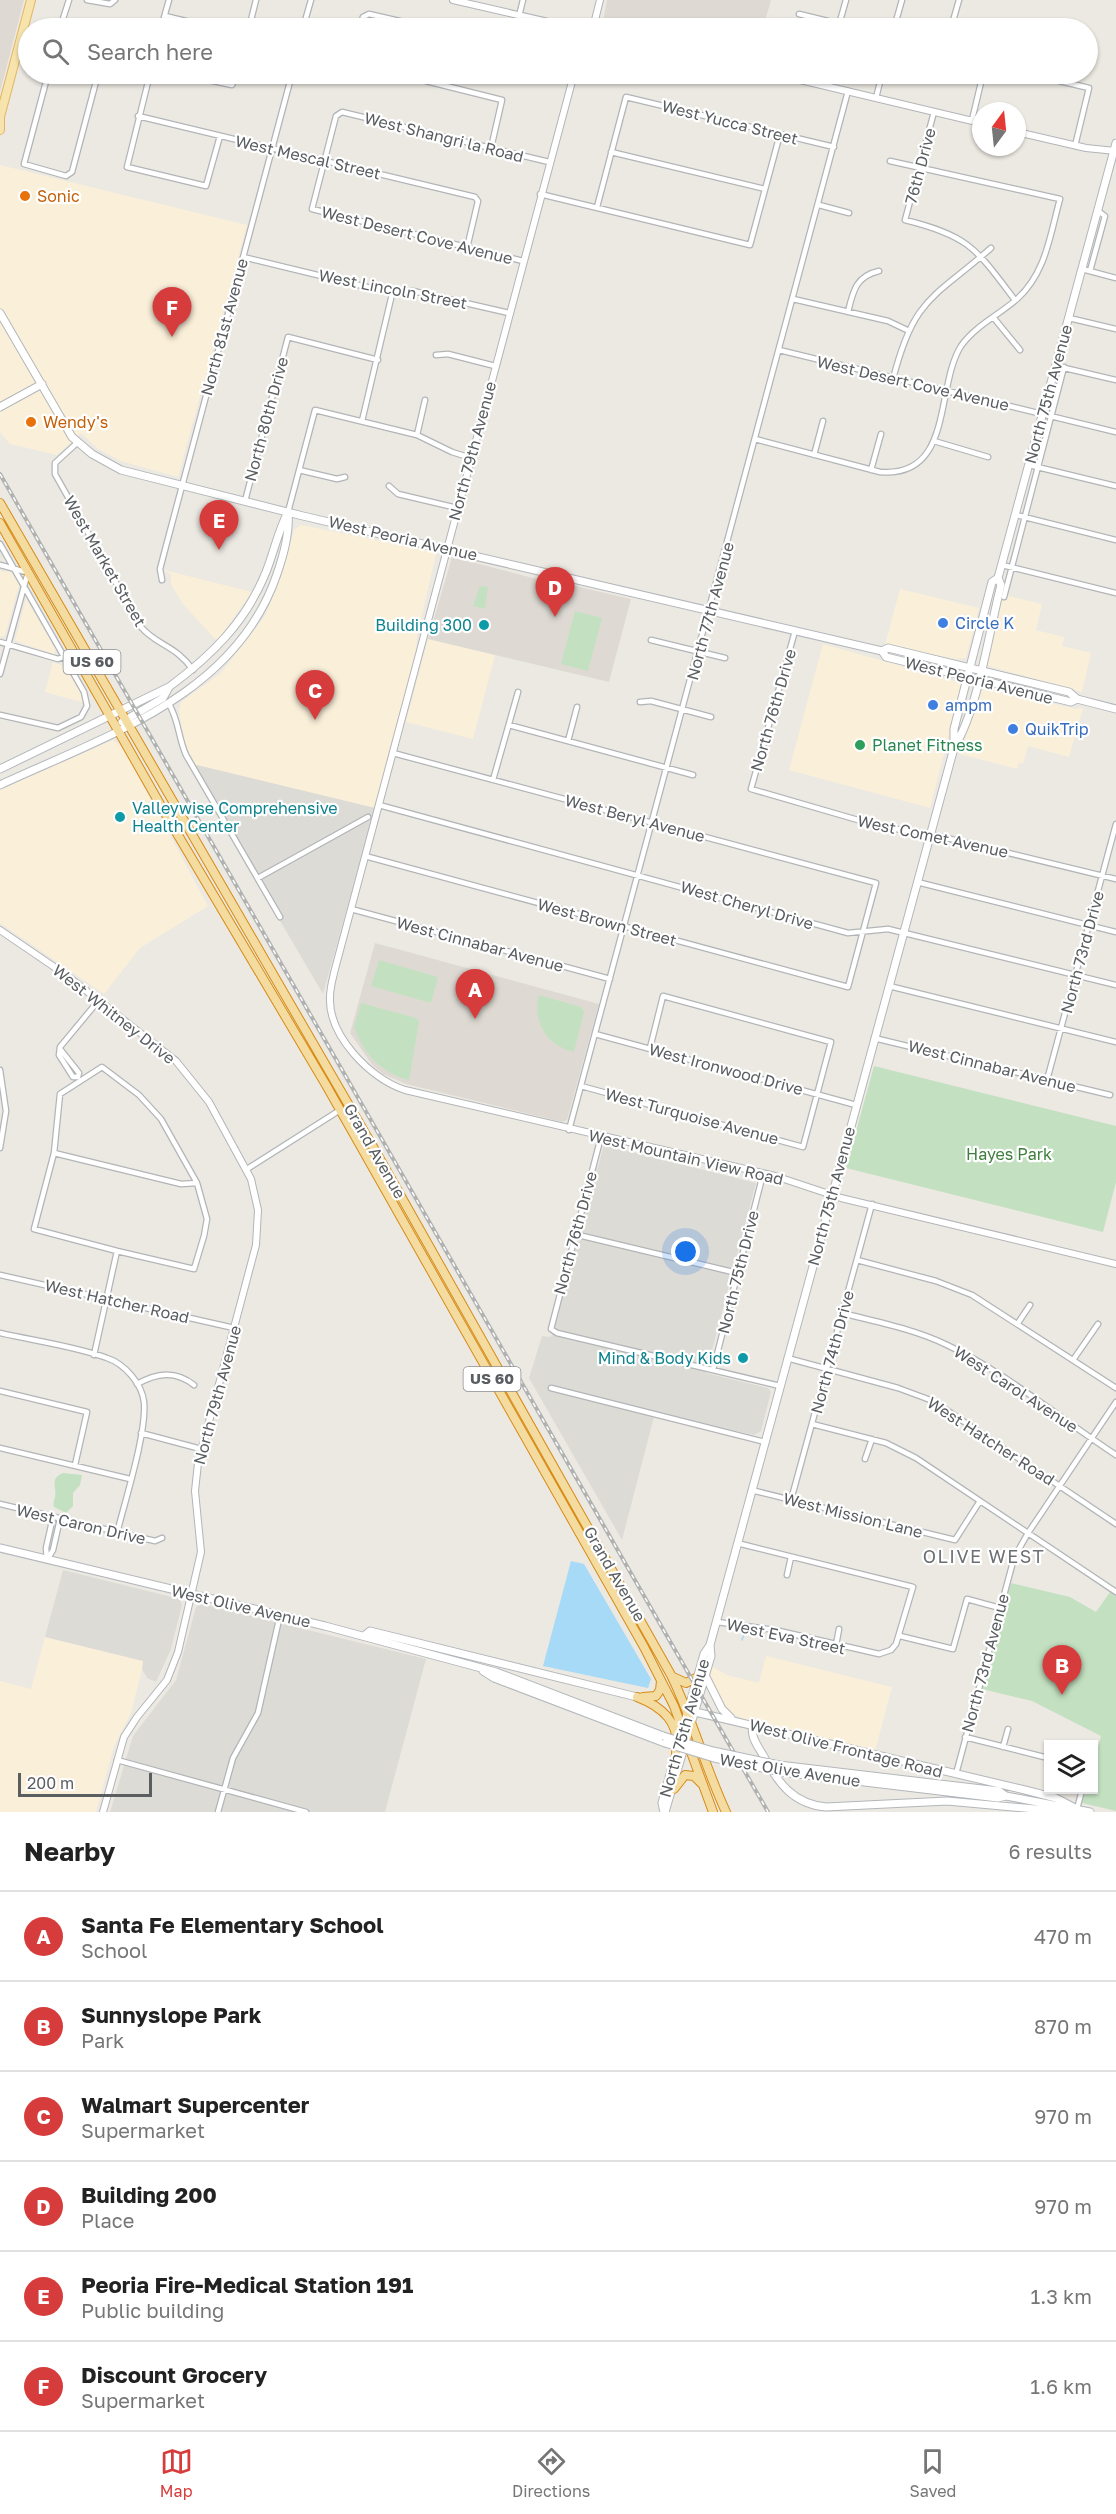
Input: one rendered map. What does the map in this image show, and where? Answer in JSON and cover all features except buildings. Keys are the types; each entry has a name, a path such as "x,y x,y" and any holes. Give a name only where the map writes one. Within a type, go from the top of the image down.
{"highway":[{"name":"Grand Avenue","path":"0,503 376,1152 671,1675 689,1720 687,1738 712,1812"},
{"name":"Grand Avenue","path":"0,523 117,730 340,1110 672,1702 689,1720"},
{"path":"490,1375 499,1371"},
{"path":"671,1675 677,1681 686,1683 702,1676"},
{"path":"649,1697 658,1693 660,1677"},
{"path":"637,1696 672,1702 689,1720 726,1812"},
{"path":"637,1696 655,1704 669,1718 677,1739 676,1754"},
{"path":"674,1789 680,1778 688,1775 697,1778 705,1789"}],"main road":[{"path":"28,18 31,0"},
{"path":"0,130 0,117 18,62"},
{"name":"North 75th Avenue","path":"664,1812 662,1803 702,1676 704,1654 710,1645 717,1622 954,748 954,729 991,585 998,578 1002,565 1115,148"},
{"name":"West Peoria Avenue","path":"0,313 78,442 116,468 288,512 795,631 882,651 888,648 1053,687 1069,692 1077,699 1116,709"},
{"path":"0,407 42,384"},
{"path":"0,785 117,730 125,718 193,670 227,637 254,598 288,512"},
{"path":"0,769 109,716 125,718 169,704 207,677 237,646 260,613 272,587 290,528 288,512"},
{"name":"North 75th Avenue","path":"954,748 964,732 978,680 1001,585 998,578"},
{"path":"991,585 994,588 993,601 996,603"},
{"path":"227,637 237,646"},
{"name":"West Peoria Avenue","path":"882,651 886,657 978,680 1071,702 1077,699"},
{"path":"1050,697 1053,687"},
{"name":"West Olive Avenue","path":"0,1548 364,1636 370,1631 481,1669 496,1671 664,1740 780,1768 989,1790 1006,1796 1090,1812"},
{"path":"387,1638 637,1696"},
{"path":"702,1676 725,1714 736,1720"},
{"name":"West Olive Frontage Road","path":"689,1720 736,1720 1056,1798 1077,1809"},
{"path":"753,1725 754,1739 775,1777 792,1795 812,1805 947,1801 1057,1811 1077,1809"},
{"name":"North 75th Avenue","path":"664,1812 674,1789 687,1738"}],"street":[{"path":"63,18 69,0"},
{"path":"87,0 114,1"},
{"path":"169,0 165,16 173,18"},
{"path":"252,18 256,0"},
{"path":"306,18 311,0"},
{"path":"519,16 523,0"},
{"path":"596,18 600,0"},
{"path":"841,18 846,0"},
{"path":"897,18 902,0"},
{"path":"954,18 959,0"},
{"path":"458,1 528,18"},
{"path":"363,18 365,14 384,18"},
{"path":"799,14 812,18"},
{"path":"45,84 24,164 70,176 95,84"},
{"path":"147,84 127,167 206,186 220,136"},
{"name":"North 81st Avenue","path":"162,580 160,569 288,84"},
{"path":"438,84 502,100 491,148"},
{"name":"North 79th Avenue","path":"335,969 571,84"},
{"path":"819,84 972,120"},
{"path":"876,98 880,84"},
{"path":"976,102 981,84"},
{"path":"1072,84 1089,88 1075,146"},
{"name":"North 77th Avenue","path":"569,1130 848,91"},
{"name":"West Yucca Street","path":"611,152 626,97 834,147"},
{"name":"West Shangri la Road","path":"324,160 338,112 549,162"},
{"name":"76th Drive","path":"934,112 905,220 952,233 982,257"},
{"name":"West Mescal Street","path":"138,116 478,198 467,248"},
{"path":"540,194 750,245 780,134"},
{"path":"1026,134 1075,146 1115,148"},
{"path":"597,207 611,152 765,189"},
{"name":"West Desert Cove Avenue","path":"324,160 312,209 523,261"},
{"path":"755,439 871,470 888,473 906,469 923,458 934,441 955,358 963,344 1016,300 1028,287 1042,265 1060,199 890,161"},
{"path":"819,205 849,213"},
{"name":"North 75th Avenue","path":"1090,271 1105,216 1098,211"},
{"path":"893,379 908,330 918,311 934,294 991,249"},
{"name":"West Lincoln Street","path":"243,257 375,289 413,291 509,313"},
{"path":"982,257 1016,300"},
{"path":"1082,269 1116,278"},
{"path":"848,312 859,280 879,271"},
{"path":"362,422 393,290"},
{"path":"794,299 894,323 908,330"},
{"path":"993,317 1020,350"},
{"path":"1069,318 1116,329"},
{"name":"North 80th Drive","path":"245,501 288,338 378,360"},
{"name":"West Desert Cove Avenue","path":"779,350 1116,432"},
{"path":"436,355 448,354 495,366"},
{"path":"1056,366 1116,380"},
{"name":"North 75th Avenue","path":"1004,597 1064,368"},
{"path":"417,435 424,400"},
{"path":"288,512 315,410 417,435 452,452 471,458"},
{"path":"814,455 823,421"},
{"path":"871,470 881,434"},
{"path":"934,441 988,457"},
{"name":"West Market Street","path":"78,442 55,463 55,474 141,627 180,653 193,670"},
{"path":"1029,465 1116,486"},
{"path":"299,470 337,479 345,477"},
{"path":"389,486 398,494 457,508"},
{"path":"1016,515 1116,540"},
{"path":"0,544 84,692 87,703 81,717 58,728 0,715"},
{"path":"0,565 28,572"},
{"path":"1002,565 1116,593"},
{"path":"0,674 23,586 28,572 37,567"},
{"name":"North 76th Drive","path":"752,789 795,631"},
{"path":"651,640 725,658"},
{"path":"0,642 58,659 63,657"},
{"path":"493,780 518,692"},
{"path":"640,702 651,701 711,717"},
{"path":"169,704 178,722 181,744 186,754 280,917"},
{"path":"568,741 577,707"},
{"path":"508,725 693,775"},
{"name":"West Beryl Avenue","path":"393,753 876,883 863,932"},
{"name":"West Comet Avenue","path":"752,789 882,827 930,834 1116,879"},
{"name":"West Cheryl Drive","path":"379,805 848,933 880,928 1116,985"},
{"path":"258,878 368,817"},
{"name":"North 73rd Drive","path":"1047,1080 1116,826"},
{"name":"West Brown Street","path":"365,856 848,987 863,932"},
{"path":"917,882 1116,932"},
{"name":"West Cinnabar Avenue","path":"351,909 610,979"},
{"name":"West Whitney Drive","path":"0,930 99,1000 160,1047 189,1076 209,1102 247,1169 258,1210"},
{"name":"West Mountain View Road","path":"335,969 330,997 333,1014 356,1057 378,1078 405,1090 763,1174 831,1195 1116,1264"},
{"path":"888,986 1116,1042"},
{"path":"650,1048 663,996 831,1042 817,1094"},
{"path":"79,1079 73,1077 65,1065 59,1055 60,1049 99,1000"},
{"name":"West Ironwood Drive","path":"595,1034 856,1105"},
{"name":"West Cinnabar Avenue","path":"874,1038 1110,1095"},
{"path":"102,1067 139,1095 162,1119 197,1183 207,1218 194,1269 34,1229 54,1153 60,1094 79,1079 102,1067"},
{"path":"0,1070 6,1112 0,1148"},
{"name":"West Turquoise Avenue","path":"581,1086 803,1147 817,1094"},
{"path":"247,1169 340,1110"},
{"name":"North 76th Drive","path":"601,1137 551,1329 557,1333 713,1370"},
{"path":"54,1153 181,1184 197,1183"},
{"name":"North 75th Drive","path":"713,1370 763,1174"},
{"name":"North 74th Drive","path":"792,1500 872,1204"},
{"name":"North 79th Avenue","path":"103,1812 117,1760 130,1726 161,1688 175,1664 201,1552 195,1491 201,1449 256,1245 258,1210"},
{"path":"574,1234 737,1273"},
{"path":"94,1354 117,1251"},
{"path":"857,1260 954,1288 1018,1323 1116,1388"},
{"name":"West Hatcher Road","path":"0,1275 234,1328"},
{"path":"1018,1323 1030,1305"},
{"name":"West Carol Avenue","path":"842,1313 914,1332 946,1344 984,1366 1116,1455"},
{"path":"1073,1360 1098,1324"},
{"path":"0,1333 94,1354 116,1362 137,1384 144,1400 141,1433 117,1533"},
{"name":"West Hatcher Road","path":"787,1358 898,1388 933,1401 1116,1524"},
{"path":"713,1370 780,1386"},
{"path":"137,1384 164,1374 177,1376 194,1385"},
{"path":"551,1388 765,1442"},
{"path":"0,1391 87,1412 75,1465"},
{"name":"North 73rd Avenue","path":"956,1774 1014,1558 1028,1533 1116,1402"},
{"path":"812,1424 872,1439 916,1458 1116,1592"},
{"path":"141,1433 201,1449"},
{"path":"865,1459 872,1439"},
{"path":"0,1448 130,1479"},
{"name":"West Mission Lane","path":"751,1490 955,1540 980,1501"},
{"name":"West Caron Drive","path":"0,1504 155,1541 162,1538"},
{"path":"47,1560 46,1548 53,1517"},
{"path":"47,1560 53,1550 60,1519"},
{"path":"737,1543 913,1587 900,1636 953,1649 967,1599 1000,1608"},
{"path":"787,1575 791,1557"},
{"path":"218,1812 233,1758 258,1713 280,1615"},
{"name":"West Eva Street","path":"717,1622 775,1630 879,1654 891,1650 900,1636"},
{"path":"836,1645 839,1629"},
{"path":"1004,1747 1008,1729"},
{"path":"965,1737 1044,1757"},
{"path":"117,1760 306,1812"},
{"path":"1077,1809 1081,1794"}],"shaded area":[{"path":"0,0 24,0 18,18 0,92"},
{"path":"607,0 771,0 766,18 604,18"},
{"path":"0,165 247,225 178,477 121,461 98,449 81,433 57,455 10,444 0,432"},
{"path":"301,525 432,551 436,554 417,637 416,654 375,808 196,766 184,742 179,710 181,702 221,673 265,616 282,574 294,530"},
{"path":"452,557 556,584 571,585 631,599 609,682 428,639"},
{"path":"164,570 252,592 217,641 183,604 171,584 171,575"},
{"path":"0,571 11,572 19,585 5,635 0,638"},
{"path":"900,589 979,608 966,658 956,659 885,645"},
{"path":"1001,594 1042,604 1036,630 1064,637 1062,646 1091,653 1082,692 988,666 986,661"},
{"path":"26,599 56,649 54,654 15,641"},
{"path":"428,639 495,655 473,739 406,722"},
{"path":"823,644 961,683 930,808 789,770"},
{"path":"53,662 68,668 84,695 85,703 45,692"},
{"path":"985,687 1076,709 1083,708 1069,757 1028,746 1023,764 1019,763 1017,769 960,754 980,692"},
{"path":"113,740 123,748 208,906 140,948 104,994 0,923 0,790"},
{"path":"197,765 375,808 323,994 191,769"},
{"path":"375,943 599,1004 567,1120 562,1122 406,1084 383,1074 373,1066 350,1033"},
{"path":"604,1145 756,1183 706,1373 768,1388 771,1392 761,1431 754,1435 655,1413 622,1540 529,1378 542,1336 551,1337"},
{"path":"63,1570 180,1599 182,1605 171,1649 156,1682 147,1678 142,1669 143,1661 45,1637"},
{"path":"202,1604 426,1659 385,1812 110,1812 133,1736 176,1680 196,1607"},
{"path":"45,1637 144,1661 131,1713 114,1746 96,1812 0,1812 0,1681 31,1689"},
{"path":"766,1656 892,1687 875,1751 750,1721 727,1712 709,1684 711,1666 727,1675 759,1683"}],"green space":[{"path":"480,586 488,587 485,609 473,606"},
{"path":"575,611 602,618 588,671 561,664"},
{"path":"379,960 438,977 431,1003 371,986"},
{"path":"467,975 496,983 491,999 463,991"},
{"path":"539,995 581,1007 584,1012 574,1052 556,1044 544,1031 538,1014"},
{"path":"361,1003 416,1018 419,1022 409,1080 390,1073 368,1054 354,1027"},
{"name":"Hayes Park","path":"874,1066 1116,1126 1116,1182 1103,1232 846,1168"},
{"path":"63,1473 82,1475 80,1485 73,1493 73,1506 66,1513 54,1507 54,1483 56,1478"},
{"path":"1011,1583 1070,1597 1096,1612 1110,1592 1116,1596 1116,1811 1082,1803 1085,1794 1098,1794 1098,1748 1101,1736 1032,1701 982,1689"}],"water":[{"path":"571,1561 584,1564 651,1679 648,1688 543,1666"}],"waterway":[{"path":"742,1640 745,1632"},
{"path":"885,1769 886,1764"}],"railway":[{"path":"0,474 768,1812"}],"place":[{"name":"Sonic","path":"25,196"},
{"name":"Discount Grocery","path":"172,337"},
{"name":"Wendy's","path":"31,422"},
{"name":"Peoria Fire-Medical Station 191","path":"219,550"},
{"name":"Building 200","path":"555,617"},
{"name":"Circle K","path":"943,623"},
{"name":"Building 300","path":"484,625"},
{"name":"ampm","path":"933,705"},
{"name":"Walmart Supercenter","path":"315,720"},
{"name":"QuikTrip","path":"1013,729"},
{"name":"Planet Fitness","path":"860,745"},
{"name":"Valleywise Comprehensive Health Center","path":"120,817"},
{"name":"Santa Fe Elementary School","path":"475,1019"},
{"name":"Mind & Body Kids","path":"743,1358"},
{"name":"Sunnyslope Park","path":"1062,1695"}],"district":[{"name":"OLIVE WEST","path":"984,1557"}]}
